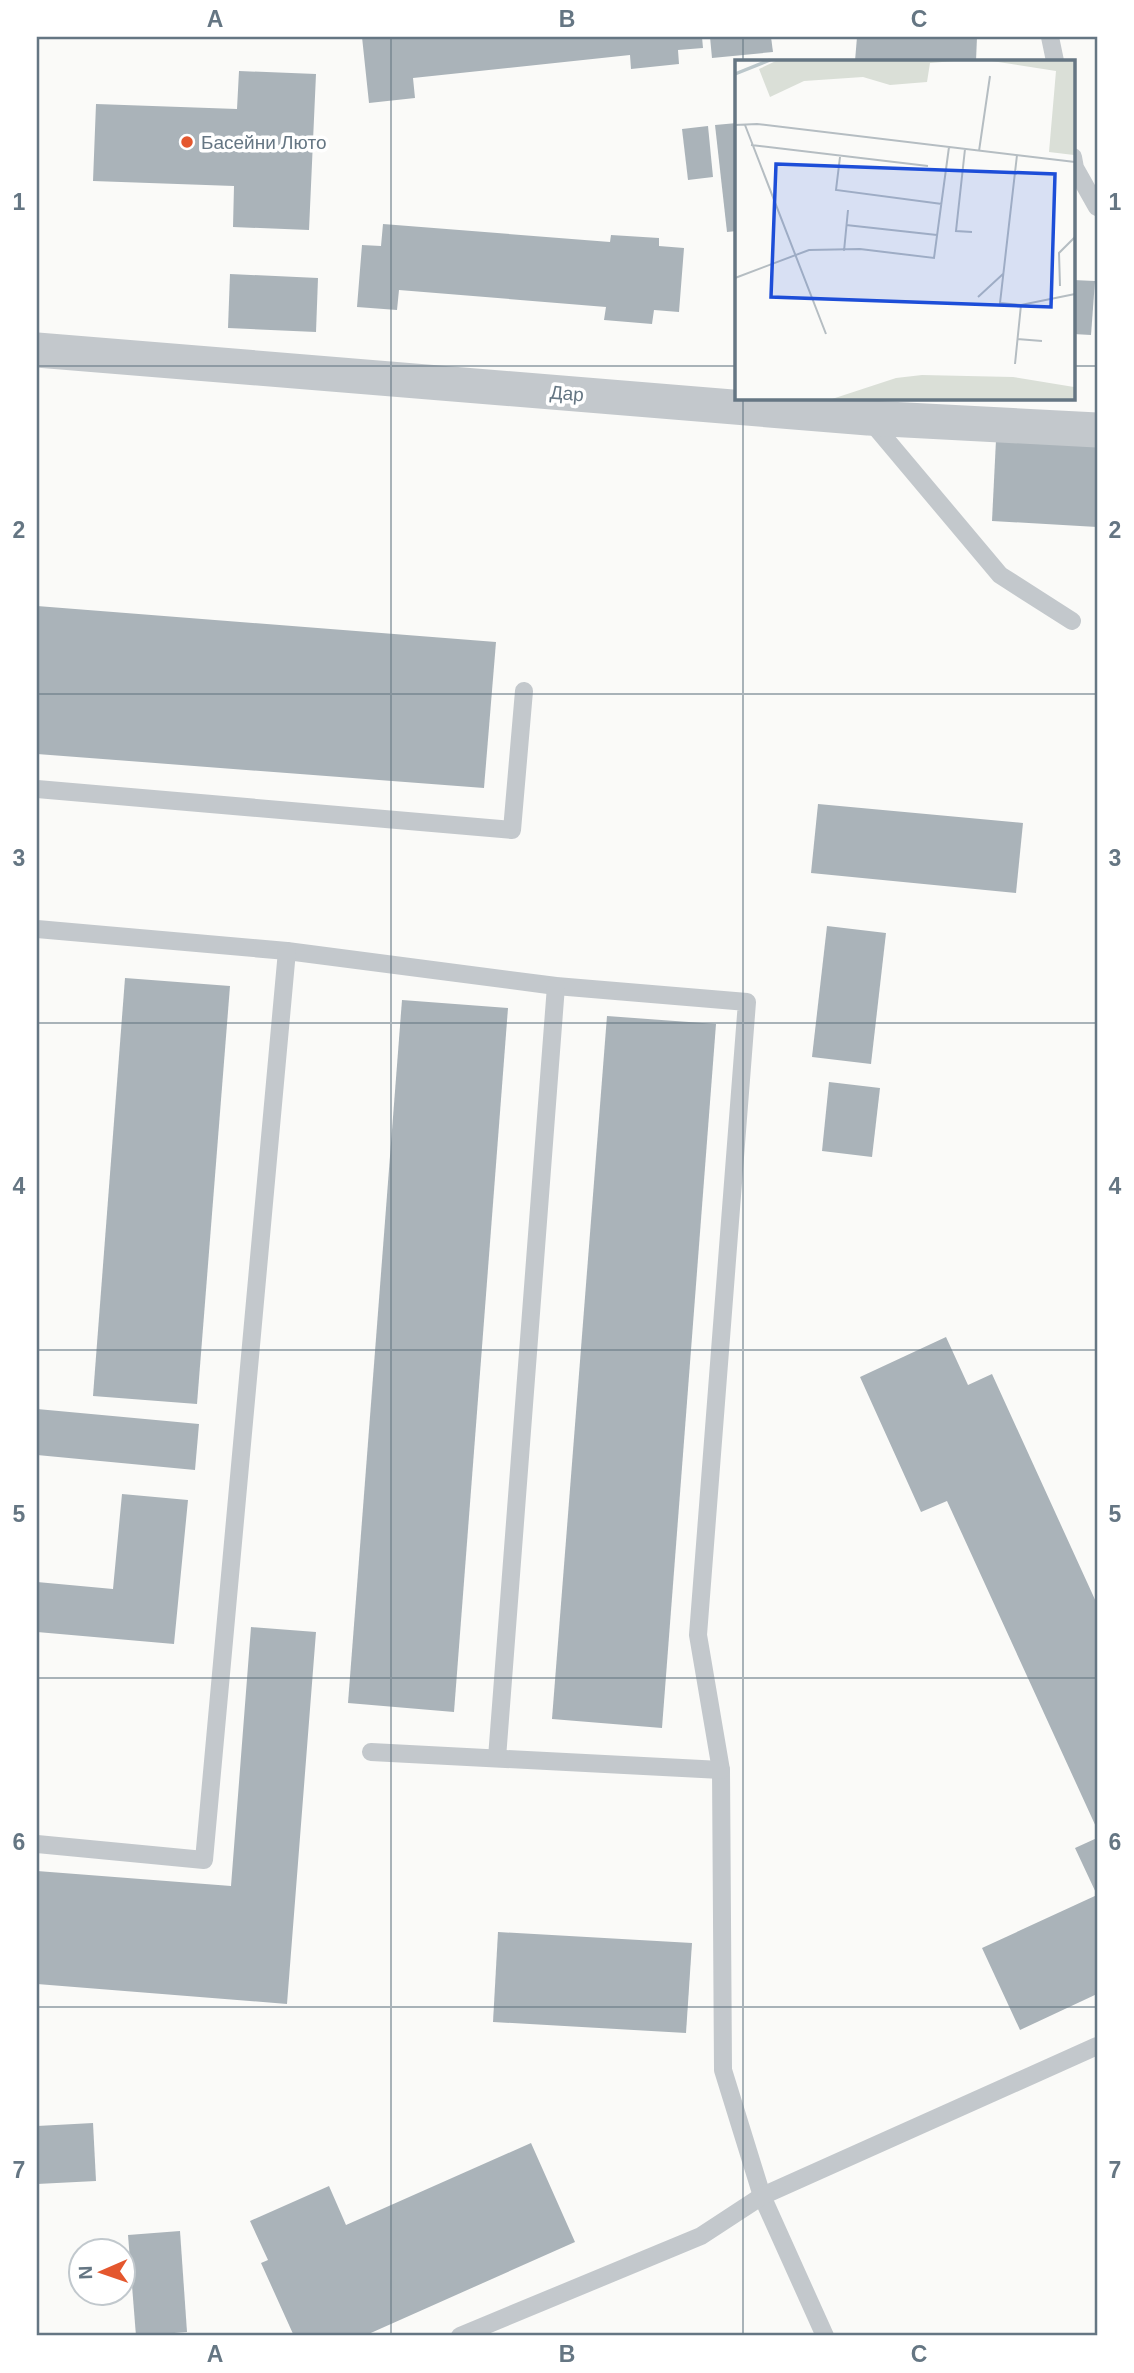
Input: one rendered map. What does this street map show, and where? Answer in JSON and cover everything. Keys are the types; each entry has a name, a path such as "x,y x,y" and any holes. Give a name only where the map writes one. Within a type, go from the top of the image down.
{"street":[{"name":"Дар","path":"37,350 868,418 1097,430"}],"lane":[{"path":"1050,37 1055,60"},
{"path":"1074,162 1097,207"},
{"path":"868,418 1000,575 1072,621"},
{"path":"37,789 512,830 524,691"},
{"path":"37,929 287,951 556,986 747,1002 698,1635 721,1770 723,2070 762,2196 825,2336"},
{"path":"37,1843 204,1860 287,951"},
{"path":"497,1758 556,986"},
{"path":"371,1752 721,1770"},
{"path":"460,2336 701,2236 762,2196 1097,2046"}],"building":[{"path":"362,37 702,37 703,48 678,50 679,64 631,69 630,55 413,78 415,98 369,103"},
{"path":"710,37 771,37 773,52 712,58"},
{"path":"857,37 977,37 976,60 855,60"},
{"path":"239,71 316,74 309,230 233,227 234,186 93,181 96,104 237,109"},
{"path":"735,123 735,231 727,232 715,125"},
{"path":"708,126 713,177 688,180 682,129"},
{"path":"383,224 610,242 611,235 659,238 659,246 684,248 679,312 654,310 652,324 604,320 606,307 399,290 397,310 357,307 362,245 381,246"},
{"path":"230,274 318,278 316,332 228,328"},
{"path":"1074,280 1095,281 1091,335 1074,334"},
{"path":"996,440 1097,446 1097,527 992,521"},
{"path":"37,606 496,642 484,788 37,754"},
{"path":"818,804 1023,823 1016,893 811,873"},
{"path":"827,926 886,933 871,1064 812,1057"},
{"path":"125,978 230,986 197,1404 93,1396"},
{"path":"402,1000 508,1008 454,1712 348,1703"},
{"path":"607,1016 716,1024 662,1728 552,1719"},
{"path":"829,1082 880,1088 872,1157 822,1151"},
{"path":"946,1337 968,1385 992,1374 1097,1604 1097,1829 947,1501 921,1512 860,1377"},
{"path":"37,1409 199,1424 195,1470 37,1455"},
{"path":"122,1494 188,1500 174,1644 37,1632 37,1582 113,1589"},
{"path":"251,1627 316,1632 287,2004 37,1984 37,1871 231,1886"},
{"path":"1097,1838 1097,1895 1075,1848"},
{"path":"1097,1895 1097,1994 1020,2030 982,1948"},
{"path":"498,1932 692,1943 686,2033 493,2022"},
{"path":"93,2123 96,2181 37,2184 37,2126"},
{"path":"531,2143 575,2242 364,2336 294,2336 261,2263 268,2260 250,2221 329,2186 346,2225"},
{"path":"180,2231 187,2332 136,2336 134,2306 136,2306 136,2236 128,2235"}],"place":[{"name":"Басейни Люто","path":"187,142"}]}
